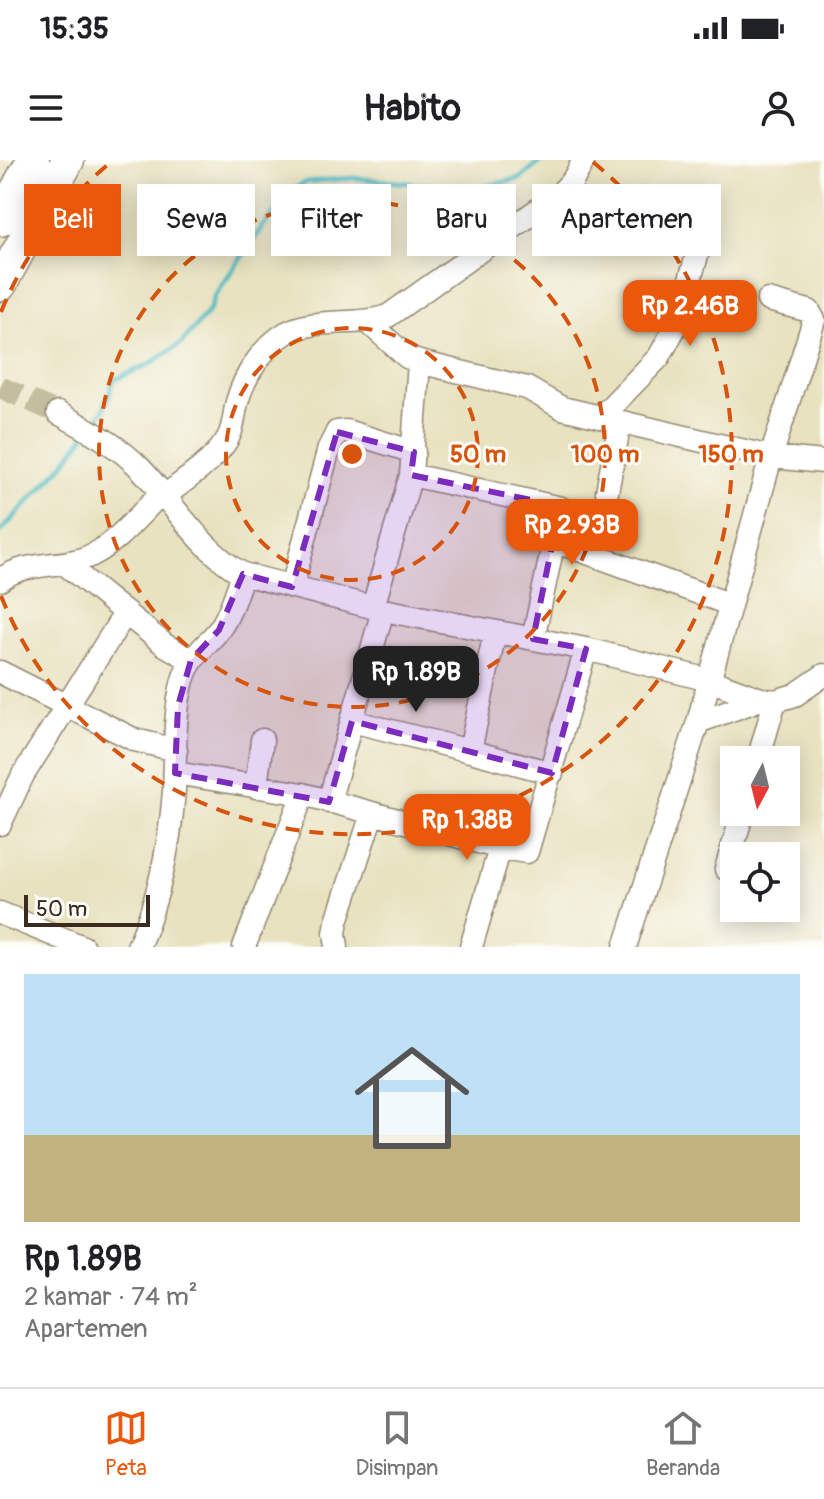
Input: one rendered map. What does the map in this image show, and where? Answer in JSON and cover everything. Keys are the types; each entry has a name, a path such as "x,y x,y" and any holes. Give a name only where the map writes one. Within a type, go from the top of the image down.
{"highway":[{"path":"0,220 33,160"},
{"path":"0,285 68,160"}],"street":[{"path":"0,580 30,567 65,564 96,553 163,494 213,457 233,426 238,401 251,369 270,345 287,333 313,325 369,323 388,316 560,194 573,180 584,160"},
{"path":"607,492 610,420 659,357 677,324 697,256"},
{"path":"625,947 698,722 771,457 814,318 809,311 768,300"},
{"path":"369,323 407,357 527,388 562,408 771,457 824,462"},
{"path":"329,802 352,721 412,463 419,362"},
{"path":"58,413 107,442 139,467 203,540 243,574 378,608 586,649 709,680 768,700"},
{"path":"292,587 329,448 337,432 346,431 412,463 560,506 533,639"},
{"path":"554,541 729,604"},
{"path":"65,564 165,645 191,660"},
{"path":"138,947 151,916 161,875 180,695 191,660 219,630 243,574"},
{"path":"0,824 23,775 126,612"},
{"path":"470,751 495,632"},
{"path":"0,672 175,762 256,787 303,794 522,853 530,849 586,649"},
{"path":"698,722 768,700 795,695 824,675"},
{"path":"760,746 768,700"},
{"path":"352,721 552,773"},
{"path":"256,787 262,740"},
{"path":"244,947 303,794"},
{"path":"337,947 337,921 372,814"},
{"path":"471,947 500,848"},
{"path":"0,913 83,947"}],"highlighted area":[{"path":"337,432 414,452 411,475 560,506 533,639 586,649 552,773 352,721 329,802 175,773 178,706 191,660 219,630 243,574 292,587"}],"waterway":[{"path":"92,426 103,411 114,380 148,365 182,343 210,309 215,295 292,190 306,182 353,178 474,189 521,178 542,160"},
{"path":"0,532 63,465 86,434"}],"tunnel":[{"path":"0,387 58,413"}]}
